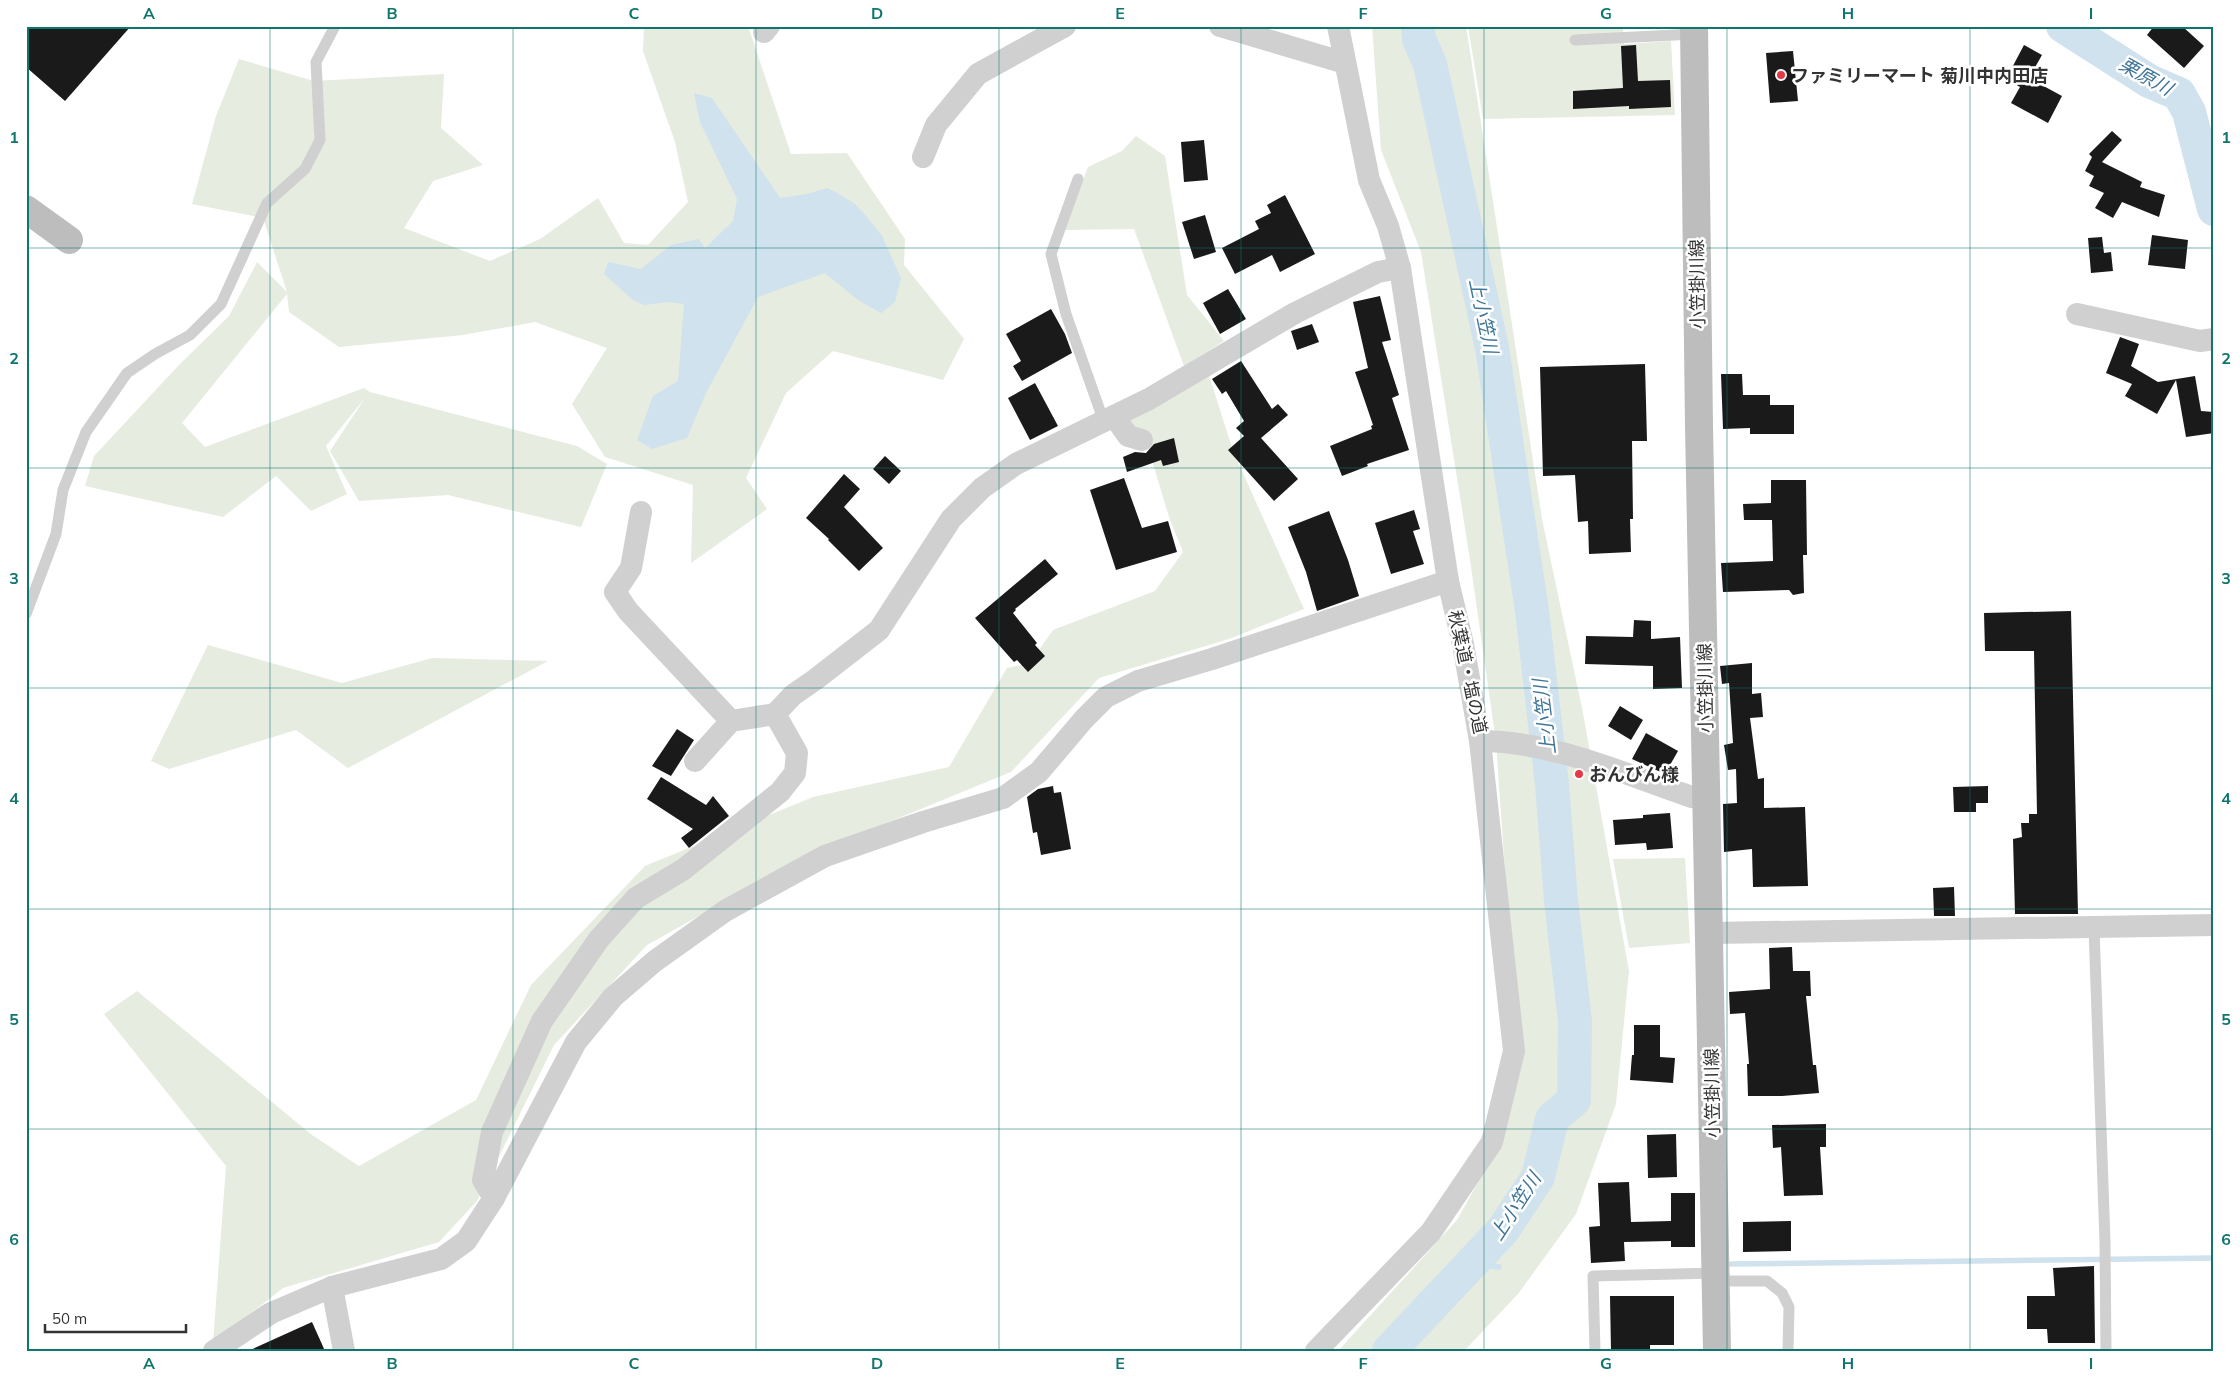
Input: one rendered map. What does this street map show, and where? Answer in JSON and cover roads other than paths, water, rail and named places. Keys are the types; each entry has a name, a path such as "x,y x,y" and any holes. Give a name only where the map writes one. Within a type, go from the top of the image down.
{"main road":[{"name":"小笠掛川線","path":"1694,30 1698,425 1717,1351"},
{"path":"26,209 69,240"}],"street":[{"path":"923,156 936,125 978,74 1065,26"},
{"path":"1220,26 1345,63"},
{"name":"秋葉道・塩の道","path":"1338,26 1369,180 1388,226 1400,268 1448,581 1463,644 1480,741 1505,741 1571,756 1692,797 1707,797"},
{"path":"695,761 731,722 775,714 793,695 879,630 952,519 982,488 1016,464 1149,399 1295,313 1378,272 1400,268"},
{"path":"2078,314 2200,341 2212,340"},
{"path":"1109,419 1128,436 1142,440"},
{"path":"641,512 631,568 615,592 628,611 731,722"},
{"path":"214,1351 271,1313 332,1287 441,1258 466,1241 494,1198 576,1042 613,997 655,961 725,911 825,856 923,822 1003,798 1039,772 1084,718 1106,697 1138,681 1212,660 1448,581"},
{"path":"494,1198 483,1180 492,1132 542,1021 599,939 636,898 684,869 780,792 795,773 796,753 775,714"},
{"path":"1316,1351 1431,1232 1492,1142 1514,1051 1480,741"},
{"path":"1709,933 2214,925"},
{"path":"332,1287 344,1351"}],"lane":[{"path":"26,614 56,534 63,490 86,432 127,373 155,354 190,335 221,304 267,203 305,169 320,140 316,62 335,26"},
{"path":"1575,40 1694,30"},
{"path":"1078,178 1051,254 1066,314 1109,419"},
{"path":"2094,928 2105,1260 2106,1351"},
{"path":"1595,1351 1593,1276 1716,1277 1767,1281 1782,1293 1789,1308 1788,1351"}],"water":[{"path":"694,93 712,98 780,198 807,194 828,188 854,203 882,236 901,278 895,302 881,313 858,300 825,273 758,297 706,393 687,438 652,449 637,440 653,396 678,381 684,304 668,302 644,305 633,300 604,274 608,262 641,269 671,245 699,239 705,248 733,221 737,199 700,122"}],"waterway":[{"name":"上小笠川","path":"1389,1351 1503,1230 1538,1177 1552,1119 1574,1100 1575,1021 1561,901 1552,784 1532,611 1492,348 1430,64 1419,39 1418,26"},
{"name":"栗原川","path":"2063,26 2149,81 2179,94 2189,112 2214,209"},
{"path":"1731,1264 2214,1258"},
{"path":"1470,1263 1499,1267"}],"place":[{"name":"ファミリーマート 菊川中内田店","path":"1781,75"},
{"name":"おんびん様","path":"1579,774"}]}
